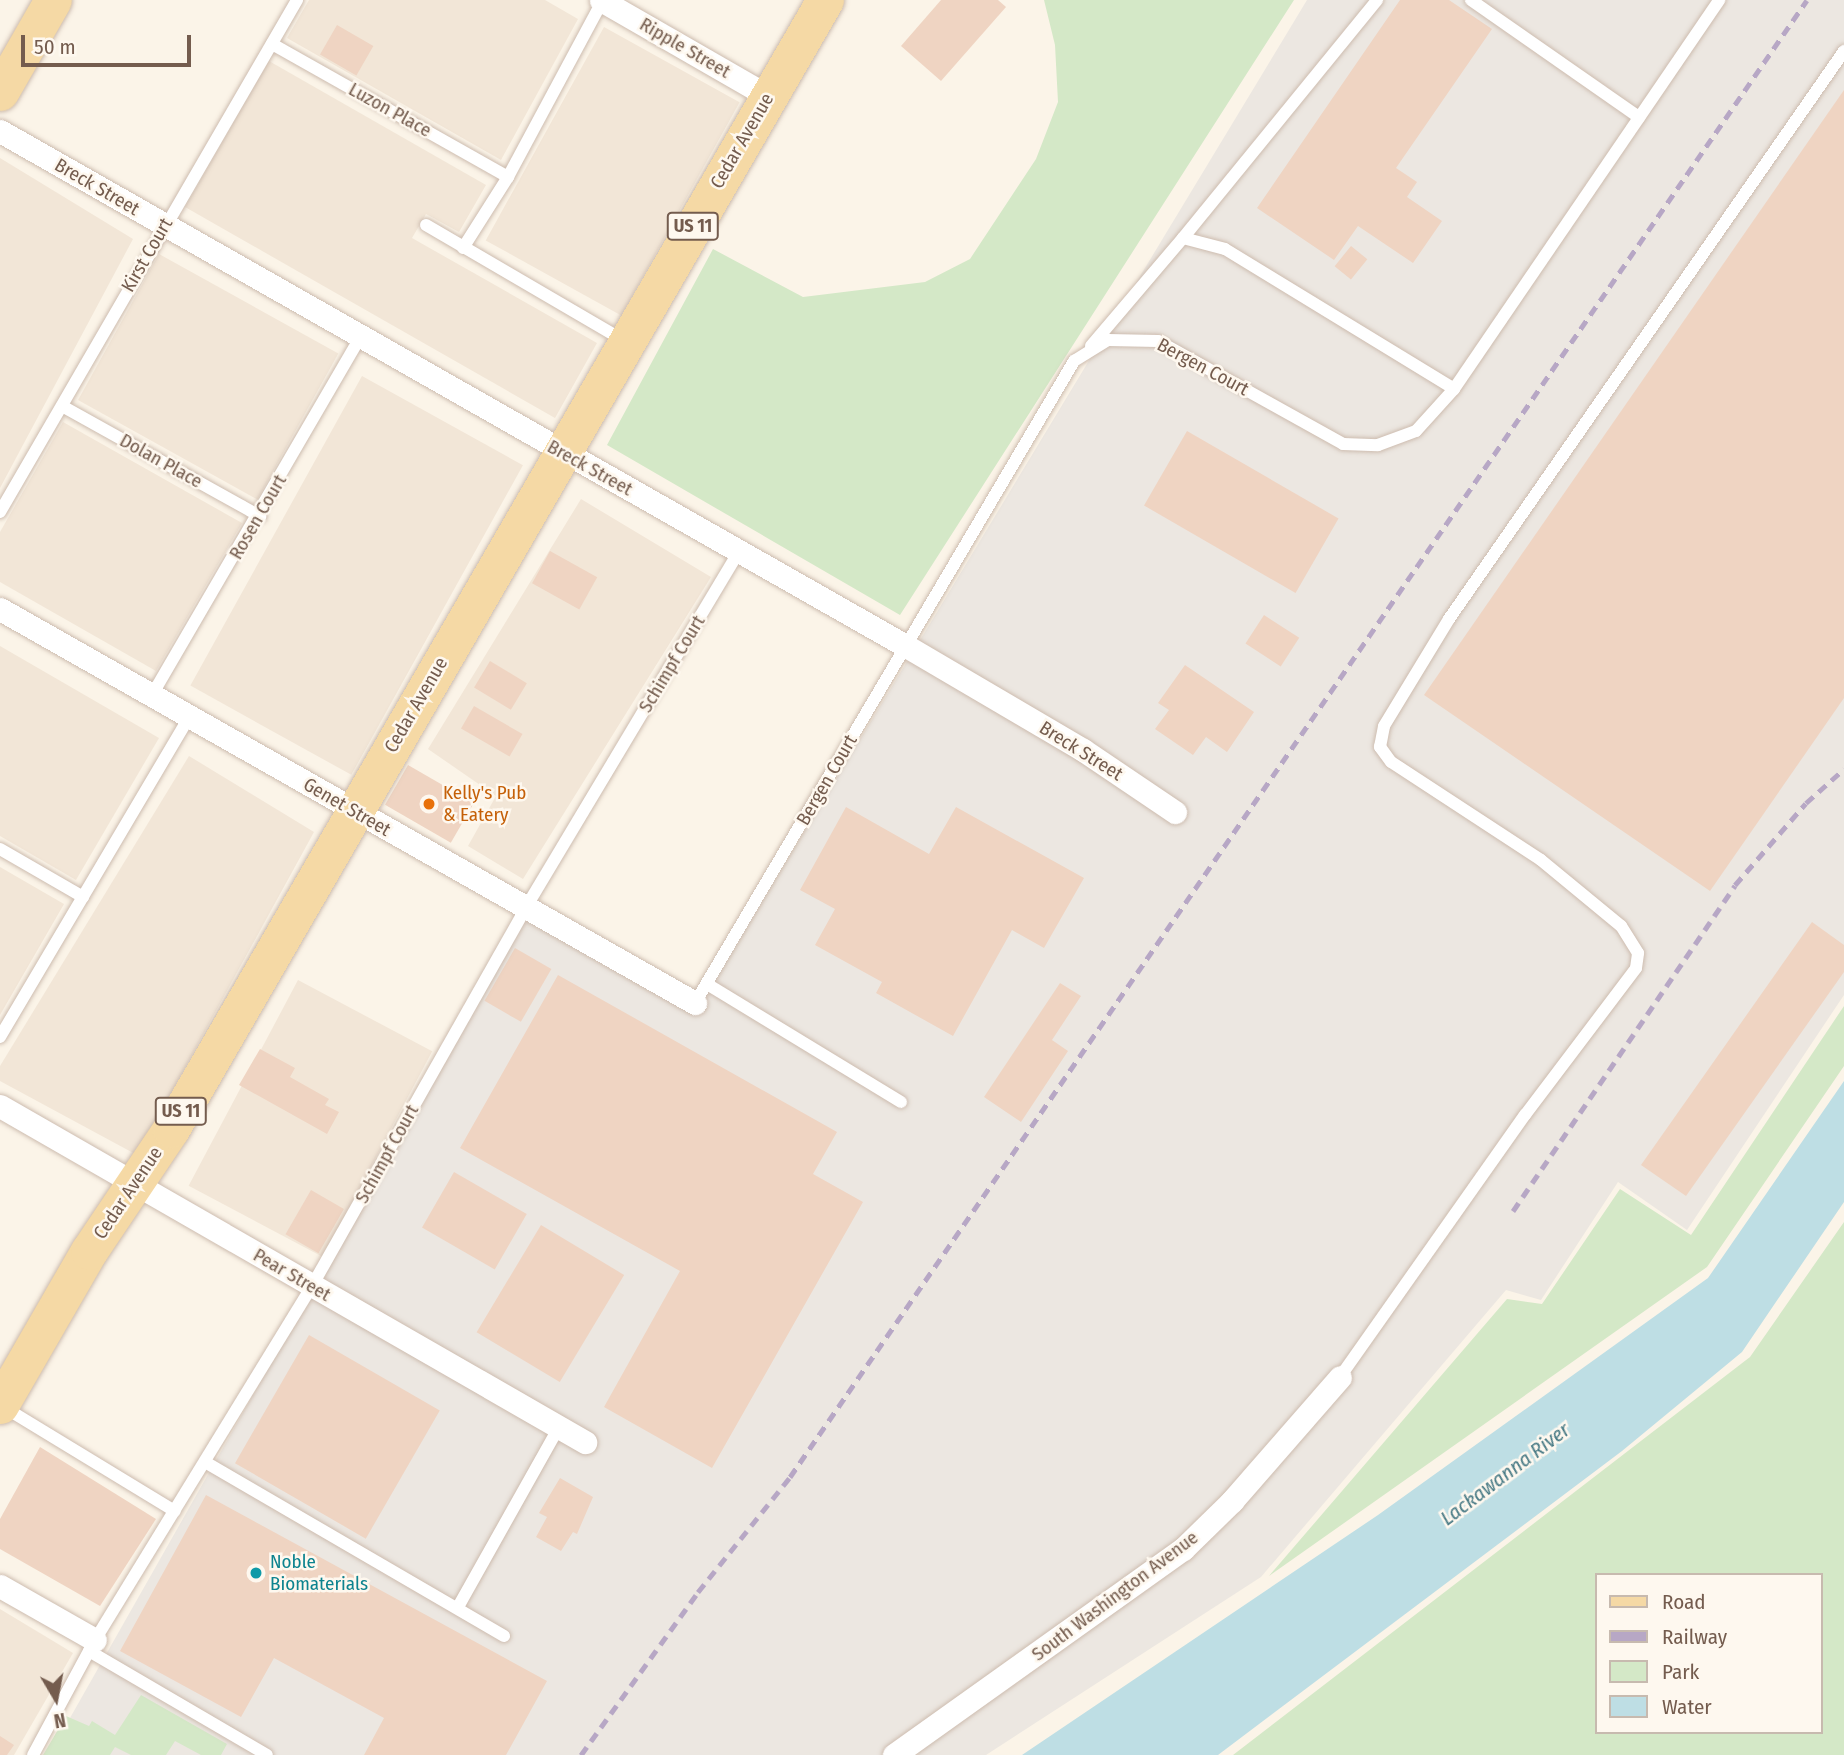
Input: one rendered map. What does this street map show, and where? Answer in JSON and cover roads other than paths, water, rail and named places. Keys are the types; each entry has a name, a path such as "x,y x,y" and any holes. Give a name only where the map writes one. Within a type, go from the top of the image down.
{"main road":[{"path":"0,92 53,0"},
{"name":"Cedar Avenue","path":"0,1405 89,1251 134,1184 354,811 825,0"}],"street":[{"name":"Ripple Street","path":"602,0 768,96"},
{"name":"Breck Street","path":"0,131 906,646 1083,750 1175,812"},
{"name":"Genet Street","path":"0,609 525,909 701,994"},
{"name":"Pear Street","path":"0,1106 585,1442"},
{"name":"South Washington Avenue","path":"894,1755 1183,1549 1232,1501 1340,1377"},
{"path":"0,1586 92,1646"}],"lane":[{"name":"Kirst Court","path":"0,512 164,225 298,0"},
{"path":"463,248 508,177 602,0"},
{"path":"1090,347 1183,238 1377,0"},
{"path":"1471,0 1639,117"},
{"name":"Bergen Court","path":"701,994 1062,380 1090,347 1129,337 1169,345 1320,434 1360,447 1400,440 1416,431 1454,389 1718,0"},
{"name":"Luzon Place","path":"272,44 508,177"},
{"path":"1340,1377 1525,1115 1636,968 1638,953 1621,926 1541,860 1391,762 1380,747 1384,726 1457,607 1844,51"},
{"path":"426,225 626,342"},
{"path":"1183,238 1225,248 1454,389"},
{"name":"Rosen Court","path":"152,695 260,516 360,337"},
{"name":"Dolan Place","path":"62,406 260,516"},
{"name":"Schimpf Court","path":"33,1755 92,1646 313,1286 525,909 739,552"},
{"path":"0,1037 190,717"},
{"path":"0,849 83,897"},
{"path":"701,994 901,1102"},
{"path":"0,1405 175,1511"},
{"path":"458,1607 559,1427"},
{"path":"205,1462 504,1636"},
{"path":"92,1646 267,1755"}],"water":[{"name":"Lackawanna River","path":"1844,1081 1844,1202 1742,1352 1622,1451 1218,1755 1022,1755 1378,1515 1708,1278"}],"railway":[{"path":"581,1755 698,1592 790,1477 1807,0"},
{"path":"1513,1211 1735,885 1806,803 1844,769"}],"place":[{"name":"Kelly's Pub & Eatery","path":"429,804"},
{"name":"Noble Biomaterials","path":"256,1573"}]}
